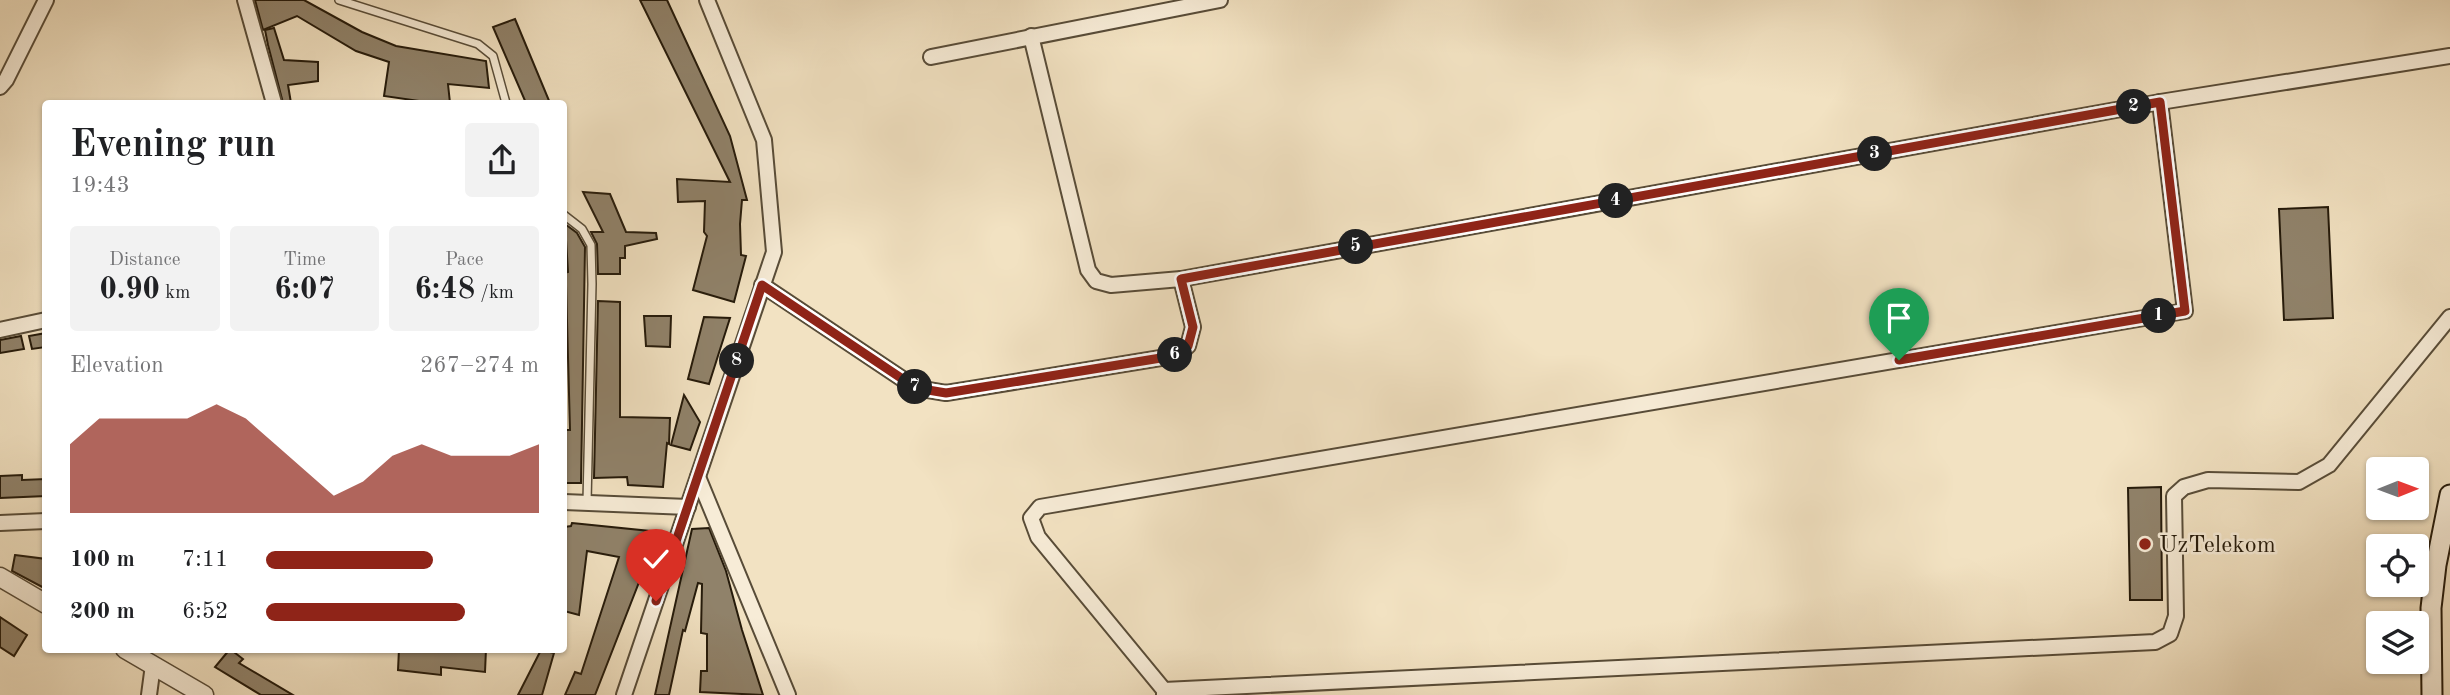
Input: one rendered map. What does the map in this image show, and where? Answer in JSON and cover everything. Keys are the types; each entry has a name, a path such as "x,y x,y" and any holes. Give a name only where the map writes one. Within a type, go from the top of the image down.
{"main road":[{"path":"2432,695 2431,608 2436,565 2450,495"}],"street":[{"path":"0,87 46,0"},
{"path":"245,0 273,100"},
{"path":"624,695 774,252 764,140 707,0"},
{"path":"930,57 1220,0"},
{"path":"1031,36 1088,270 1096,281 1111,285 1181,279 2160,102 2450,57"},
{"path":"2160,102 2185,311 1041,506 1031,518 1038,537 1164,692 2155,642 2170,634 2176,616 2174,496 2184,487 2208,480 2299,482 2329,465 2450,317"},
{"path":"762,285 916,388 946,393 1173,356 1188,346 1193,327 1181,279"},
{"path":"0,330 42,321"},
{"path":"698,477 788,695"},
{"path":"567,502 688,508"},
{"path":"0,523 42,521"},
{"path":"0,577 42,602"},
{"path":"132,653 204,695"},
{"path":"149,695 153,665"}],"lane":[{"path":"340,0 478,44 493,57 505,100"},
{"path":"567,217 582,229 591,245 587,502"}],"building":[{"path":"255,0 304,0 362,32 396,46 486,61 489,88 448,84 450,100 412,100 384,96 389,62 356,51 297,16 263,30"},
{"path":"640,0 667,0 730,136 747,200 742,200 740,224 741,255 746,256 734,302 693,290 707,236 704,232 705,201 678,202 677,179 730,182"},
{"path":"515,19 549,100 525,100 493,27"},
{"path":"274,28 284,60 318,62 318,81 288,85 290,100 282,100 265,30"},
{"path":"583,192 610,194 626,232 656,233 657,239 625,246 625,258 620,258 620,274 598,274 597,244 591,232 603,232"},
{"path":"2328,207 2333,318 2284,320 2279,209"},
{"path":"567,226 577,233 585,247 581,483 567,483 567,430 570,430"},
{"path":"598,301 620,302 620,417 670,418 663,487 628,485 627,477 594,478"},
{"path":"644,316 671,316 670,347 646,346"},
{"path":"704,317 730,318 709,384 688,379"},
{"path":"42,334 42,348 32,349 29,336"},
{"path":"21,336 24,349 0,353 0,340"},
{"path":"684,395 700,422 690,450 671,445"},
{"path":"22,475 22,480 42,479 42,496 0,498 0,476"},
{"name":"UzTelekom","path":"2161,487 2162,600 2130,600 2128,488"},
{"path":"572,523 650,531 650,554 595,695 565,695 575,672 581,674 619,557 587,551 579,615 567,612 567,527"},
{"path":"709,528 726,571 763,695 700,692 701,671 707,671 707,634 701,633 702,584 698,583 685,631 683,630 669,695 655,695 692,529"},
{"path":"15,555 42,558 42,587 12,571"},
{"path":"0,617 27,635 14,656 0,647"},
{"path":"227,653 235,653 243,659 239,663 293,695 261,695 215,667"},
{"path":"399,653 486,653 485,672 441,667 441,675 398,670"},
{"path":"539,653 554,653 542,695 518,695"}],"place":[{"name":"UzTelekom","path":"2145,544"}],"route":[{"path":"656,601 762,285 916,388 946,393 1173,356 1188,346 1193,327 1181,279 2160,102 2185,311 1899,360"}]}
